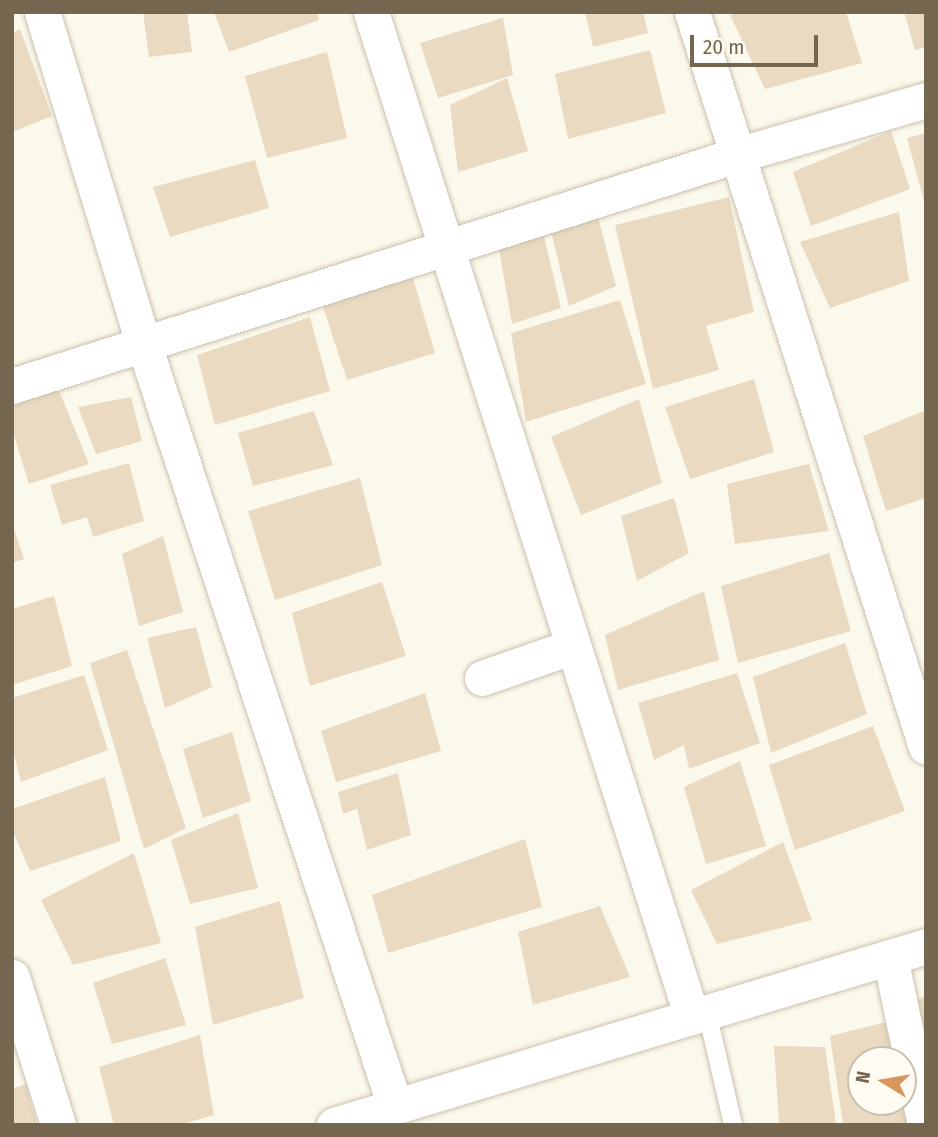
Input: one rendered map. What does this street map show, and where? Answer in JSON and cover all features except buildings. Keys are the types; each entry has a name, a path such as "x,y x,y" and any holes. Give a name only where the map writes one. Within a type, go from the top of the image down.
{"street":[{"path":"42,12 144,345 417,1109"},
{"path":"371,12 444,251 571,647 700,1014"},
{"path":"692,12 926,747"},
{"path":"12,386 444,251 737,155 926,100"},
{"path":"482,678 571,647"},
{"path":"334,1125 417,1109 700,1014 926,946"},
{"path":"890,957 925,1125"},
{"path":"12,976 58,1125"}],"lane":[{"path":"700,1014 733,1125"}]}
